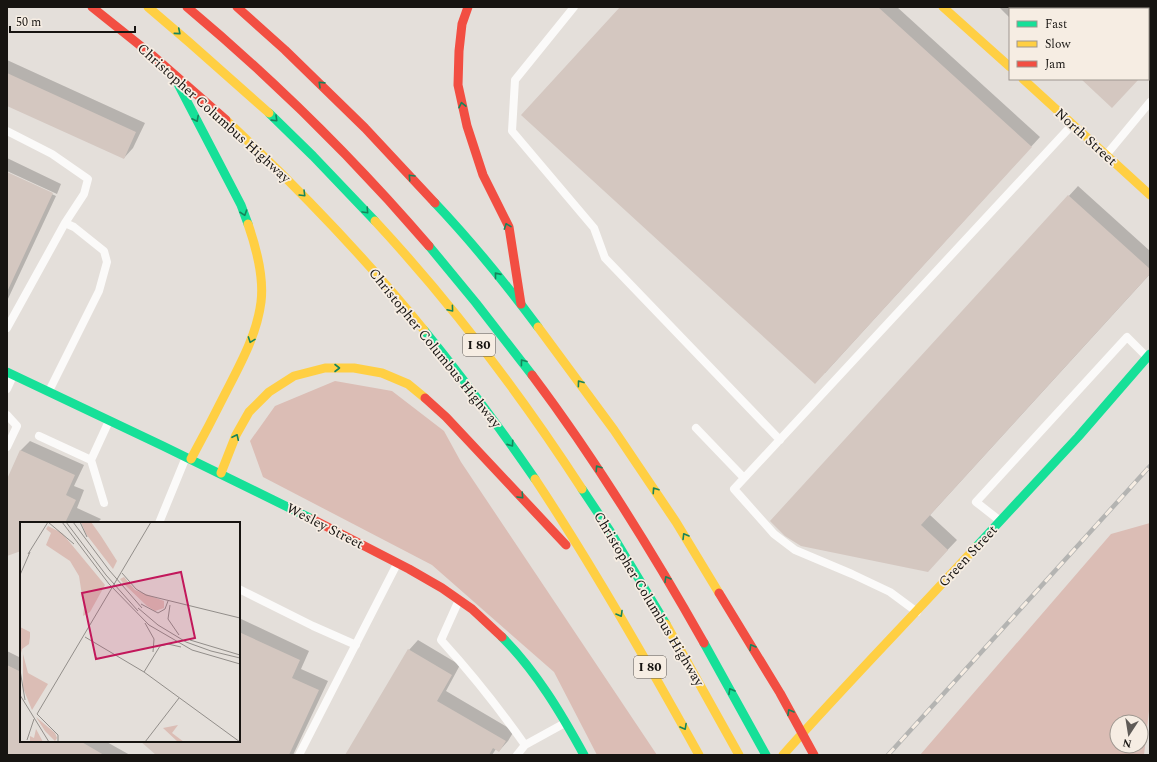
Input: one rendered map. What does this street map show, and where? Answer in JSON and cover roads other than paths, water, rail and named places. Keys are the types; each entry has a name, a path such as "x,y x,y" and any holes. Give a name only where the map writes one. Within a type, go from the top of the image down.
{"main road":[{"name":"Christopher Columbus Highway","path":"92,7 172,72 275,167 388,287 500,428 543,490 600,580 699,755"},
{"name":"Christopher Columbus Highway","path":"148,7 237,83 298,141 382,228 460,320 532,416 600,516 663,619 739,755"},
{"name":"Christopher Columbus Highway","path":"187,7 286,96 372,182 423,239 492,322 565,420 632,522 695,627 766,755"},
{"path":"237,7 285,50 365,128 442,210 522,305 614,430 672,516 780,693 814,755"},
{"path":"468,7 462,24 458,85 467,126 483,176 509,227 522,305"},
{"path":"944,7 1009,67"},
{"path":"172,72 241,205 253,239 260,272 261,301 255,329 244,358 189,458"},
{"name":"North Street","path":"1024,80 1150,195"},
{"name":"Green Street","path":"783,755 824,709 917,612 1078,437 1149,356"},
{"path":"221,473 236,435 249,412 269,392 294,376 325,368 354,368 382,373 408,384 446,417 600,580"},
{"name":"Wesley Street","path":"10,374 221,473 398,563 443,588 472,609 498,633 519,657 544,690 584,755"}],"lane":[{"path":"574,7 515,80 512,131 594,228 605,258 780,440"},
{"path":"1106,155 1150,102"},
{"path":"917,612 890,592 789,546 774,534 734,490 1073,124"},
{"path":"7,131 52,154 88,179 84,194 65,223 7,328"},
{"path":"49,392 99,291 107,262 104,251 74,227 65,223"},
{"path":"1000,521 976,502 1127,337 1149,356"},
{"path":"7,389 10,374"},
{"path":"7,415 17,426 7,447"},
{"path":"104,502 91,460 110,420"},
{"path":"696,428 744,478"},
{"path":"39,436 91,460"},
{"path":"159,522 189,458"},
{"path":"299,755 398,563"},
{"path":"240,590 313,626 356,645"},
{"path":"459,600 441,640 464,665 525,745"},
{"path":"517,755 525,745 565,723"}],"railway":[{"path":"888,755 1150,466"}]}
